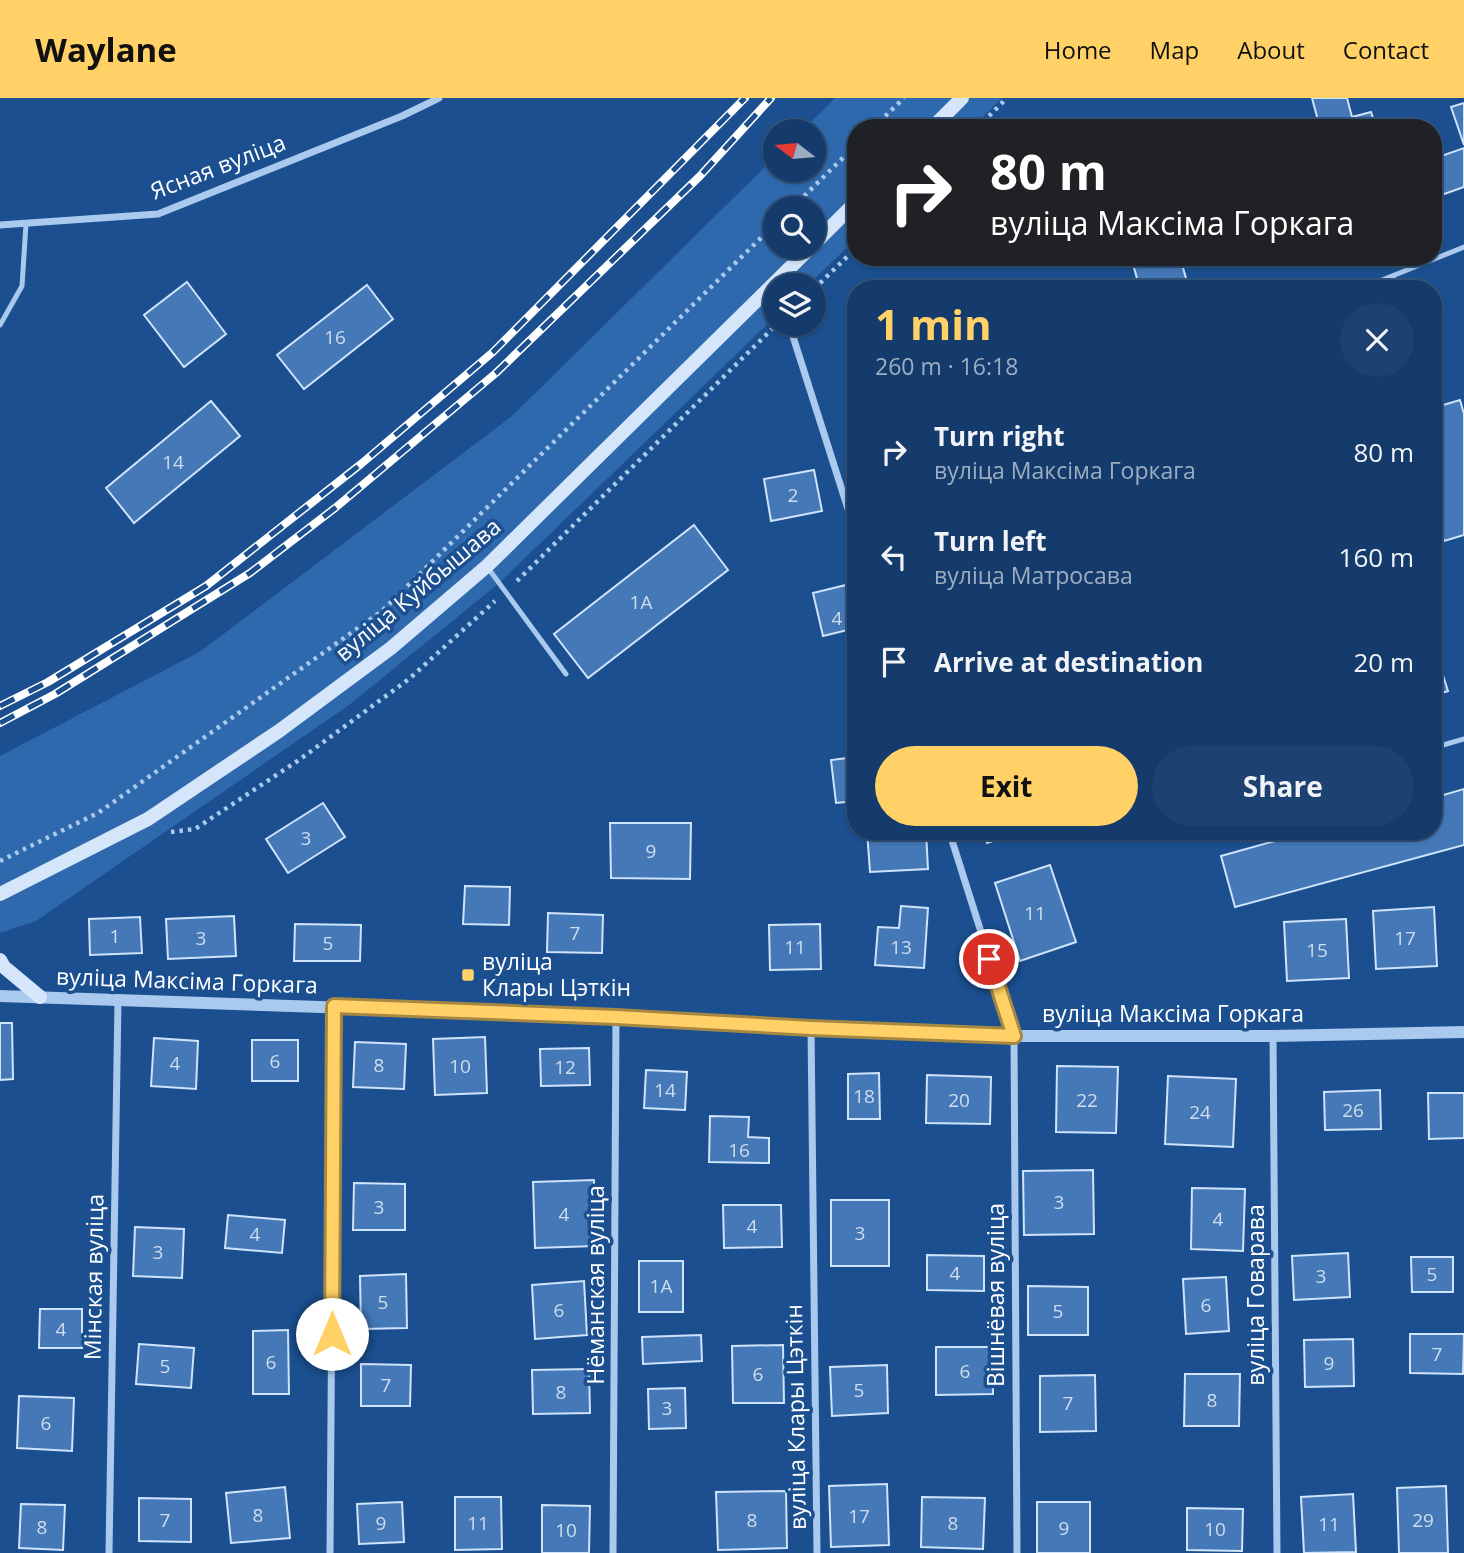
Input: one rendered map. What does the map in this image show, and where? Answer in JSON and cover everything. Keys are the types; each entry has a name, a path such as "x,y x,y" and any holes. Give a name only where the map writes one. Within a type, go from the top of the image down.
{"main road":[{"path":"941,119 962,98"},
{"name":"вуліца Куйбышава","path":"826,231 847,211"},
{"name":"вуліца Куйбышава","path":"785,273 799,259"},
{"name":"вуліца Куйбышава","path":"0,894 148,819 279,731 391,648 487,566 763,296"},
{"path":"0,960 4,967 40,997"}],"street":[{"name":"Ясная вуліца","path":"0,225 158,214 402,116 439,98"},
{"path":"793,336 847,506"},
{"name":"Вішнёвая вуліца","path":"952,840 1014,1036 1017,1553"},
{"name":"вуліца Максіма Горкага","path":"0,996 616,1017 1014,1036 1273,1036 1464,1032"},
{"name":"Мінская вуліца","path":"110,1553 118,1002"},
{"path":"330,1553 334,1006"},
{"name":"Нёманская вуліца","path":"613,1553 616,1017"},
{"name":"вуліца Клары Цэткін","path":"811,1028 817,1553"},
{"name":"вуліца Говарава","path":"1273,1036 1278,1553"}],"lane":[{"path":"0,325 22,286 26,224"},
{"path":"1442,256 1464,247"},
{"path":"1385,280 1419,266"},
{"path":"487,566 565,674"},
{"path":"1442,745 1464,739"}],"path":[{"path":"882,119 904,98"},
{"path":"986,119 1007,98"},
{"path":"804,196 847,154"},
{"path":"0,861 98,813 382,611 763,236"},
{"path":"826,277 847,257"}],"shaded area":[{"path":"835,98 1002,98 980,119 847,119 847,248 821,273 763,273 763,329 498,584 349,705 36,921 0,933 0,756 201,651 512,416 763,169 763,182 826,182 826,119 814,119"}],"building":[{"path":"1312,98 1347,98 1352,117 1371,112 1373,119 1318,119"},
{"path":"1464,103 1464,145 1451,107"},
{"path":"1464,148 1464,187 1442,195 1442,156"},
{"path":"1134,266 1183,266 1186,280 1137,280"},
{"path":"187,282 226,334 184,367 144,315"},
{"path":"367,285 393,319 304,389 277,355"},
{"path":"1460,400 1464,414 1464,535 1444,541 1442,535 1442,405"},
{"path":"211,401 240,436 134,523 106,488"},
{"path":"814,470 822,511 771,521 764,479"},
{"path":"694,525 728,570 588,678 554,634"},
{"path":"847,585 847,630 823,636 813,593"},
{"path":"1442,672 1448,691 1442,693"},
{"path":"847,758 847,802 836,803 831,760"},
{"path":"1464,789 1464,845 1235,907 1221,856 1279,840 1442,840 1442,795"},
{"path":"323,803 345,837 288,873 266,839"},
{"path":"610,823 691,823 690,879 611,878"},
{"path":"868,840 926,840 928,869 870,872"},
{"path":"1050,865 1076,942 1020,961 995,883"},
{"path":"465,886 510,887 509,925 463,924"},
{"path":"901,906 928,908 924,968 875,965 878,927 899,928"},
{"path":"1434,907 1437,966 1376,969 1373,911"},
{"path":"548,913 603,915 602,953 547,952"},
{"path":"234,916 236,956 168,959 166,919"},
{"path":"140,917 142,953 90,955 89,919"},
{"path":"1346,919 1349,978 1287,981 1284,922"},
{"path":"295,924 361,925 360,961 294,961"},
{"path":"820,924 821,969 770,970 769,925"},
{"path":"0,1023 12,1023 13,1079 0,1080"},
{"path":"485,1037 487,1093 435,1095 433,1039"},
{"path":"154,1038 198,1041 196,1089 151,1086"},
{"path":"252,1040 298,1040 298,1081 252,1081"},
{"path":"355,1042 406,1044 404,1089 353,1087"},
{"path":"589,1048 590,1085 541,1086 540,1049"},
{"path":"1057,1066 1118,1067 1116,1133 1056,1132"},
{"path":"646,1070 687,1072 685,1110 644,1108"},
{"path":"879,1073 880,1119 848,1119 848,1074"},
{"path":"927,1075 991,1077 990,1124 926,1123"},
{"path":"1168,1076 1236,1079 1233,1147 1165,1144"},
{"path":"1380,1090 1381,1129 1325,1130 1324,1092"},
{"path":"1428,1093 1464,1093 1464,1138 1429,1139"},
{"path":"710,1116 749,1117 748,1137 769,1138 769,1163 709,1162"},
{"path":"1093,1170 1094,1234 1024,1235 1023,1171"},
{"path":"594,1180 596,1246 535,1248 533,1182"},
{"path":"354,1183 405,1184 405,1230 353,1230"},
{"path":"1192,1188 1245,1189 1243,1251 1191,1249"},
{"path":"831,1200 889,1200 889,1266 831,1266"},
{"path":"723,1205 781,1205 782,1247 724,1248"},
{"path":"228,1215 285,1220 282,1253 225,1248"},
{"path":"135,1227 184,1229 182,1278 133,1276"},
{"path":"1348,1253 1350,1297 1294,1300 1292,1256"},
{"path":"927,1255 984,1256 984,1291 927,1290"},
{"path":"1411,1257 1453,1257 1453,1292 1412,1292"},
{"path":"639,1261 683,1261 683,1312 639,1312"},
{"path":"406,1274 407,1328 361,1329 360,1276"},
{"path":"1226,1277 1229,1331 1186,1334 1183,1279"},
{"path":"584,1281 587,1335 535,1339 532,1285"},
{"path":"1028,1286 1088,1287 1088,1335 1028,1335"},
{"path":"40,1309 82,1309 82,1348 39,1348"},
{"path":"288,1330 289,1394 253,1394 253,1331"},
{"path":"1410,1334 1464,1334 1463,1374 1410,1373"},
{"path":"701,1335 702,1361 643,1364 642,1337"},
{"path":"1353,1339 1354,1386 1305,1387 1304,1340"},
{"path":"139,1344 194,1348 191,1388 136,1384"},
{"path":"783,1345 784,1403 733,1403 732,1346"},
{"path":"936,1347 993,1347 993,1394 936,1395"},
{"path":"361,1364 411,1365 410,1406 361,1406"},
{"path":"887,1365 888,1413 832,1416 830,1367"},
{"path":"589,1369 590,1413 533,1414 532,1370"},
{"path":"1185,1374 1240,1374 1239,1426 1184,1426"},
{"path":"1095,1375 1096,1431 1040,1432 1040,1376"},
{"path":"685,1388 686,1428 649,1429 648,1389"},
{"path":"19,1396 74,1398 72,1451 17,1448"},
{"path":"887,1484 889,1545 831,1547 829,1486"},
{"path":"1446,1486 1448,1553 1399,1553 1397,1488"},
{"path":"285,1487 290,1538 231,1543 226,1493"},
{"path":"786,1491 787,1548 718,1550 716,1492"},
{"path":"1353,1494 1356,1552 1304,1553 1301,1497"},
{"path":"455,1497 501,1497 502,1549 455,1550"},
{"path":"922,1497 985,1498 983,1549 921,1547"},
{"path":"139,1498 191,1499 191,1542 139,1541"},
{"path":"402,1502 404,1542 359,1544 357,1504"},
{"path":"1037,1502 1090,1502 1090,1553 1037,1553"},
{"path":"21,1504 65,1505 63,1550 19,1548"},
{"path":"542,1505 590,1506 589,1553 542,1553"},
{"path":"1187,1508 1243,1509 1242,1551 1187,1550"}],"railway":[{"path":"0,706 48,682 206,586 361,464 493,352 745,98"},
{"path":"0,723 55,694 250,573 335,508 496,373 700,176 771,98"}],"place":[{"name":"вуліца Клары Цэткін","path":"468,975"}],"route":[{"path":"332,1334 334,1006 1014,1036 989,959"}]}
